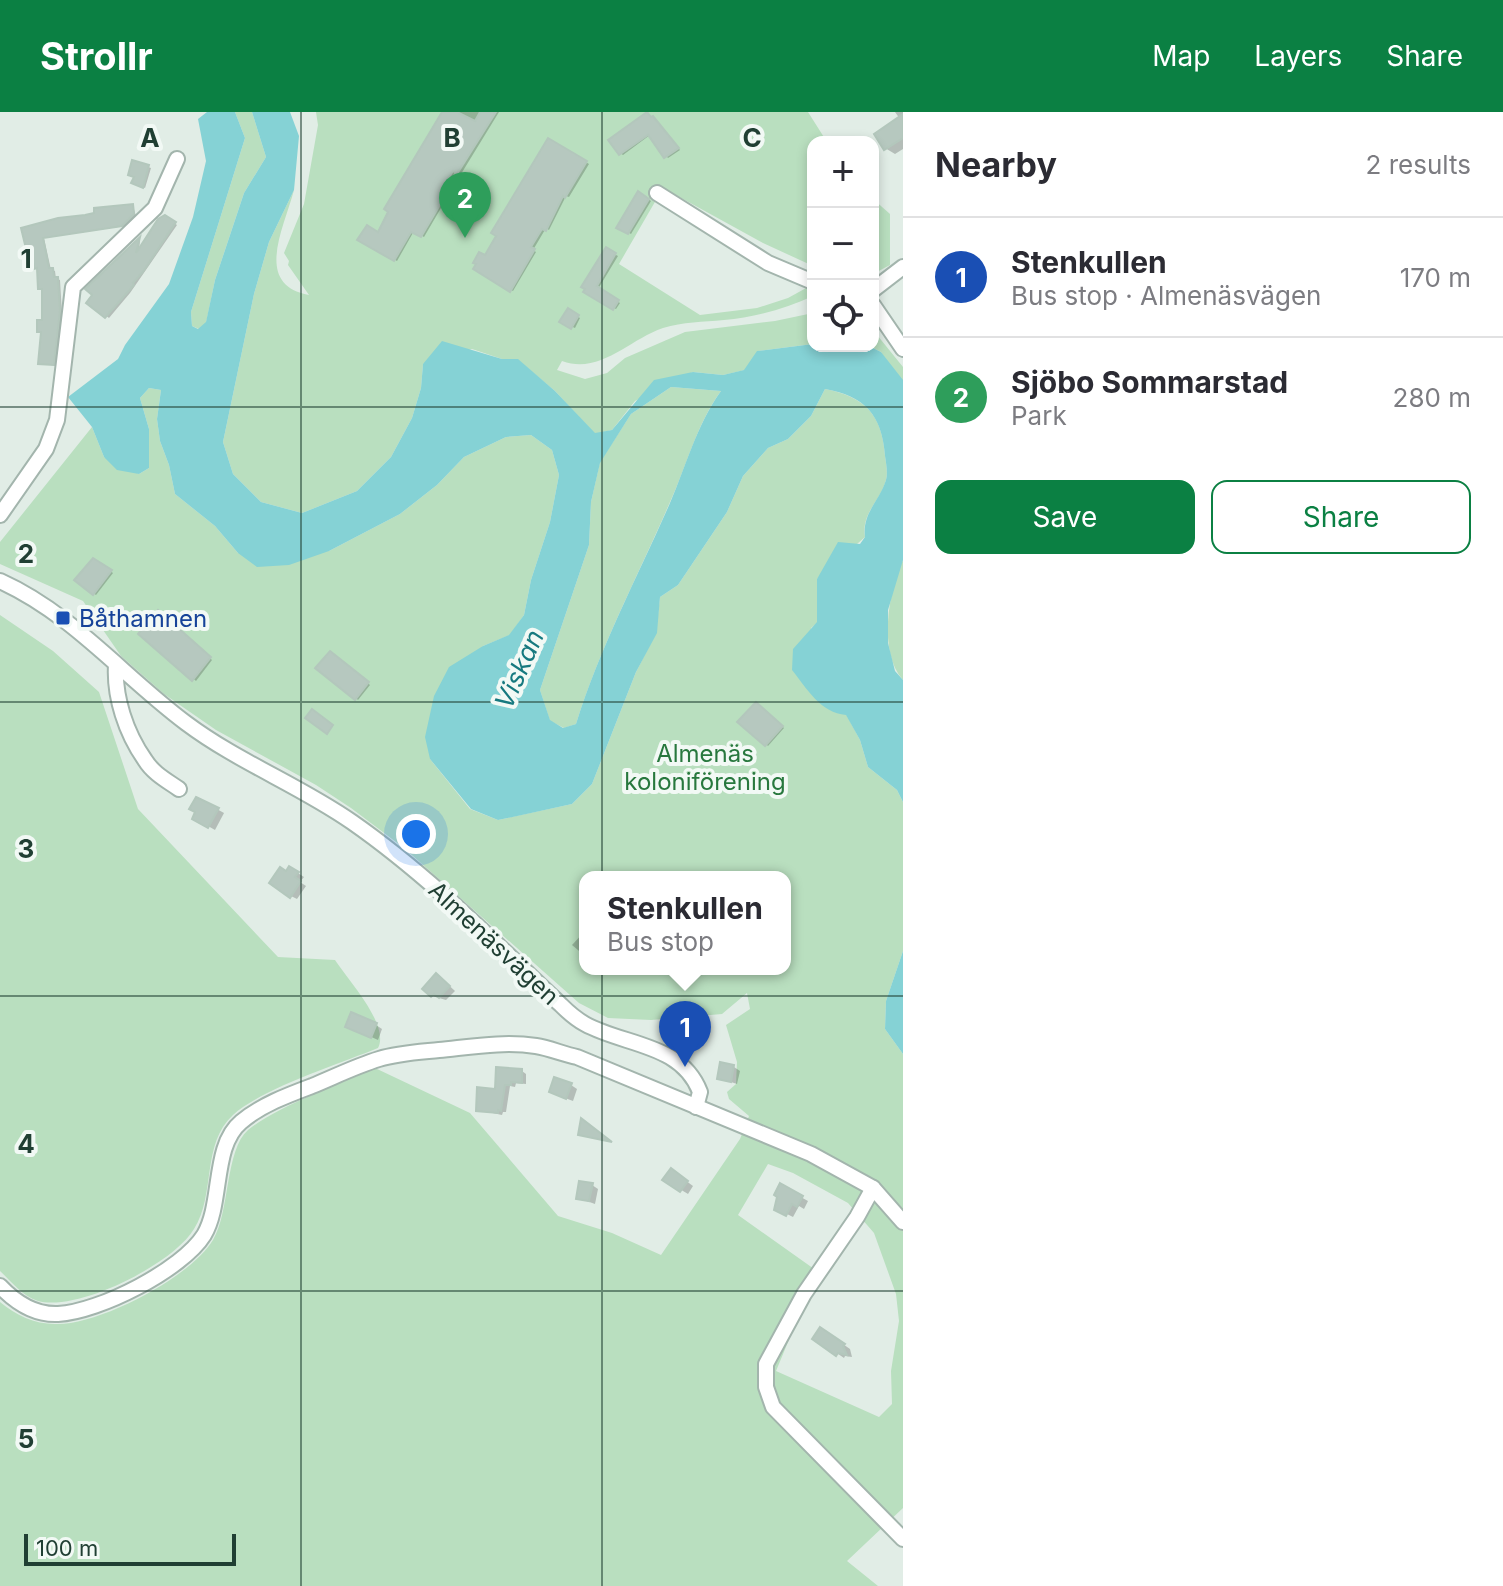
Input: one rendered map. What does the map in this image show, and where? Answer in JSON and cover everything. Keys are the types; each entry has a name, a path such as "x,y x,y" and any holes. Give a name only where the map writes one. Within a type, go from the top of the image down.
{"street":[{"path":"0,515 46,449 57,420 73,287 155,208 177,159"},
{"path":"657,193 768,263 808,280"},
{"path":"879,285 903,267"},
{"path":"879,314 903,349"},
{"name":"Almenäsvägen","path":"0,581 19,589 63,618 184,721 224,750 330,808 380,843 474,923 583,1024 661,1051 685,1067 700,1092 696,1107"},
{"path":"116,665 119,705 133,739 145,761 157,774 179,789"},
{"path":"0,1286 27,1307 57,1314 85,1309 156,1278 183,1258 204,1234 213,1210 226,1148 231,1133 241,1122 295,1093 381,1058 469,1047 537,1046 577,1057 811,1154 873,1188 903,1222"},
{"path":"873,1188 857,1217 804,1294 766,1364 766,1387 773,1407 903,1539"}],"green space":[{"path":"235,112 252,112 266,157 244,193 215,280 206,323 199,329 192,326 191,312 245,138"},
{"path":"316,112 808,112 823,136 807,136 807,263 763,243 663,188 619,264 700,315 757,308 788,298 807,288 807,299 758,315 663,328 601,360 576,364 562,361 557,370 585,379 607,373 625,358 685,332 807,314 807,345 758,351 745,370 723,375 693,372 635,401 612,430 595,434 555,391 518,360 502,359 472,349 423,364 421,388 412,418 391,457 357,491 302,513 261,502 233,474 223,442 254,294 269,242 294,190 280,237 277,267 282,280 292,289 309,295 288,265 284,253 304,204 318,125"},
{"path":"879,204 890,214 890,265 879,271"},
{"path":"879,337 903,367 903,390 881,352"},
{"path":"671,387 721,391 699,430 608,639 576,724 564,728 550,721 540,690 589,545 591,502 600,462 631,414"},
{"name":"Almenäs koloniförening","path":"149,388 161,390 157,419 175,494 215,526 238,553 329,551 400,514 437,485 464,457 506,437 531,435 552,450 559,475 550,522 531,580 524,615 510,635 483,646 430,759 470,809 498,820 572,804 592,784 636,672 656,633 660,597 678,585 727,512 743,476 768,448 788,439 811,416 825,389 851,397 875,418 883,441 886,480 868,514 865,537 817,579 817,623 811,628 846,714 860,740 868,767 897,790 903,802 903,951 886,1001 885,1029 903,1054 903,1508 847,1561 878,1586 0,1586 0,1302 19,1315 47,1324 73,1322 118,1308 165,1283 202,1254 213,1240 222,1214 235,1152 248,1130 260,1121 291,1104 375,1068 470,1113 558,1216 612,1233 661,1255 740,1139 749,1116 729,1099 727,1092 736,1084 737,1062 726,1025 750,1009 747,993 722,1014 651,1020 608,1018 579,1003 404,848 351,808 316,785 216,730 164,694 121,656 83,601 0,564 0,542 92,427 104,457 139,474 149,468 149,429 140,398","holes":["768,1164 793,1173 848,1203 874,1233 896,1294 899,1321 891,1371 892,1404 879,1417 776,1371 802,1308 824,1276 738,1215"]},
{"path":"903,560 903,680 890,654 888,622 893,588"},
{"path":"0,615 53,651 99,692 138,809 278,957 335,960 373,1015 380,1038 378,1048 282,1086 233,1115 216,1140 201,1216 183,1243 166,1257 99,1292 55,1302 38,1301 27,1296 0,1271"}],"water":[{"name":"Viskan","path":"207,112 235,112 245,138 191,312 192,326 198,329 206,322 215,280 244,193 266,157 252,112 290,112 299,136 294,190 269,242 254,294 223,442 233,474 261,502 302,513 357,491 391,457 412,418 421,388 423,364 442,341 502,359 518,359 555,391 595,433 612,430 654,380 693,372 723,375 744,370 757,351 807,345 807,352 881,352 903,380 903,560 888,610 888,643 895,671 903,680 903,802 897,790 868,767 860,740 846,715 822,705 792,670 793,649 817,622 817,579 838,542 860,544 865,537 868,514 887,474 880,429 869,410 851,397 825,389 811,416 788,439 768,448 743,476 727,512 678,585 660,597 657,633 636,672 592,784 572,804 498,820 471,809 430,759 425,737 434,696 449,667 483,646 509,635 524,615 531,580 550,522 559,475 552,450 531,435 506,437 464,457 437,485 400,514 329,551 289,565 257,567 238,553 215,526 175,494 157,419 161,390 149,388 140,398 149,429 149,468 139,474 117,470 104,457 92,427 68,397 118,359 169,284 193,217 206,161 198,119","holes":["671,387 721,391 608,639 576,724 563,728 550,720 540,690 589,545 591,502 600,463 631,414"]},
{"path":"903,951 903,1054 885,1029 886,1001"}],"building":[{"path":"442,112 457,112 475,121 480,112 496,112 457,174 453,171 441,190 447,193 421,237 411,232 394,261 357,240 367,225 378,232 388,212 384,209"},
{"path":"647,112 679,148 664,158 648,135 619,155 608,140"},
{"path":"903,114 903,138 884,150 879,136 874,134"},
{"path":"548,138 587,161 565,198 563,196 546,231 542,229 531,247 535,249 510,292 473,269 476,264 473,263 479,252 485,255 496,236 491,233"},
{"path":"132,160 149,165 143,188 131,183 134,177 128,175"},
{"path":"638,191 649,199 628,234 616,228"},
{"path":"133,204 134,214 122,226 43,238 49,268 53,268 54,277 58,277 60,311 54,365 38,364 41,332 37,332 37,320 42,320 42,289 38,289 37,268 34,269 32,257 28,257 21,228 94,213 94,208"},
{"path":"165,215 176,222 134,285 105,318 86,303 92,295 85,289 140,237 136,253 158,219"},
{"path":"606,247 616,253 597,286 619,300 613,310 583,292 585,289 581,287"},
{"path":"568,308 579,315 571,329 559,322"},
{"path":"93,558 112,570 93,595 74,580"},
{"path":"158,610 211,657 192,681 138,634"},
{"path":"330,651 369,682 355,700 315,668"},
{"path":"756,702 783,726 765,746 737,722"},
{"path":"312,709 333,725 327,734 305,718"},
{"path":"196,797 219,808 208,828 192,819 195,812 189,809"},
{"path":"289,866 299,872 295,877 301,881 290,898 269,883 280,867 286,871"},
{"path":"436,973 450,986 439,998 434,994 431,997 422,989"},
{"path":"351,1012 377,1023 371,1038 345,1027"},
{"path":"720,1062 734,1065 731,1082 717,1079"},
{"path":"496,1067 522,1069 522,1083 505,1085 501,1111 498,1110 498,1113 476,1111 477,1087 495,1089"},
{"path":"554,1077 572,1083 566,1099 549,1092"},
{"path":"581,1118 612,1142 578,1135"},
{"path":"671,1168 688,1181 680,1192 662,1180"},
{"path":"579,1181 593,1183 589,1201 576,1199"},
{"path":"780,1183 803,1196 797,1207 792,1204 786,1216 774,1210 777,1197 774,1195"},
{"path":"820,1327 845,1344 847,1355 838,1353 836,1356 812,1339"}],"place":[{"name":"Sjöbo Sommarstad","path":"465,238"},
{"name":"Båthamnen","path":"63,618"},
{"name":"Stenkullen","path":"685,1067"}]}
